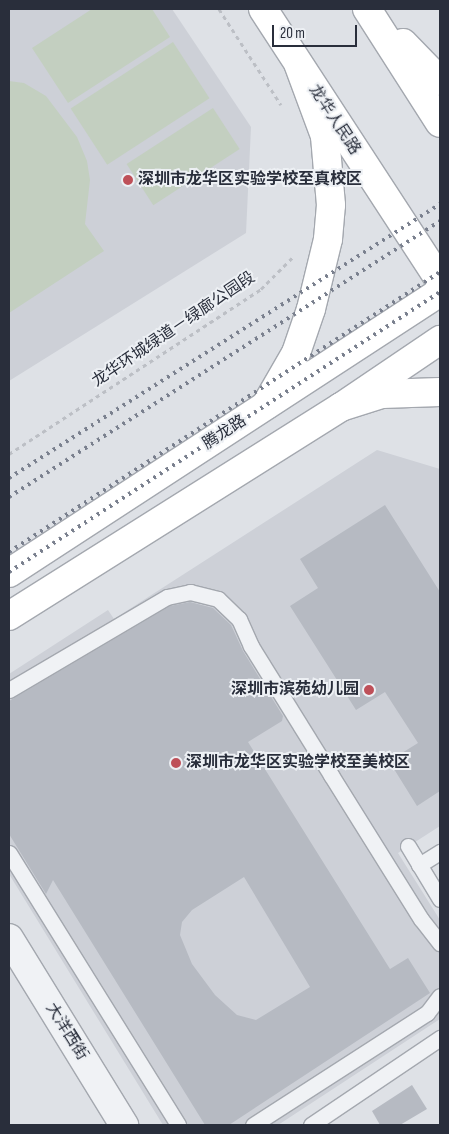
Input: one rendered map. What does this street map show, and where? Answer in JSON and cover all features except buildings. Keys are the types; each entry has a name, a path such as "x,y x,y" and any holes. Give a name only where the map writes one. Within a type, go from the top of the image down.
{"main road":[{"name":"龙华人民路","path":"263,9 440,281"},
{"path":"368,9 440,81"},
{"path":"368,9 440,123"},
{"path":"266,405 296,353 311,309 324,258 331,205 325,136 299,66"},
{"name":"腾龙路","path":"9,573 440,292"},
{"path":"9,616 341,407 440,340"},
{"path":"341,407 382,394 440,392"}],"street":[{"name":"大洋西街","path":"9,938 124,1125"}],"lane":[{"path":"9,690 167,597 190,592 218,599 239,619 251,646 418,914 440,943"},
{"path":"408,846 440,899"},
{"path":"420,865 440,852"},
{"path":"9,854 178,1125"},
{"path":"253,1125 427,1014 440,996"},
{"path":"311,1125 440,1038"}],"path":[{"path":"218,9 286,112"},
{"name":"龙华环城绿道－绿廊公园段","path":"9,454 261,289 292,258 296,249"}],"shaded area":[{"name":"深圳市龙华区实验学校至真校区","path":"9,9 172,9 251,127 246,233 9,381"},
{"name":"深圳市龙华区实验学校至美校区","path":"377,450 440,469 440,826 398,853 440,920 440,1019 278,1125 163,1125 9,874 9,674 108,610 114,619"}],"green space":[{"path":"92,9 152,9 170,37 68,103 32,48"},
{"path":"173,42 209,98 107,165 71,108"},
{"path":"9,81 24,83 46,96 77,137 87,161 90,180 85,224 104,251 9,313"},
{"path":"213,108 240,149 153,205 127,164"}],"railway":[{"path":"9,478 440,204"},
{"path":"9,497 440,221"},
{"path":"9,552 440,272"},
{"path":"9,572 440,292"}],"place":[{"name":"深圳市龙华区实验学校至真校区","path":"128,180"},
{"name":"深圳市滨苑幼儿园","path":"369,690"},
{"name":"深圳市龙华区实验学校至美校区","path":"176,763"}]}
